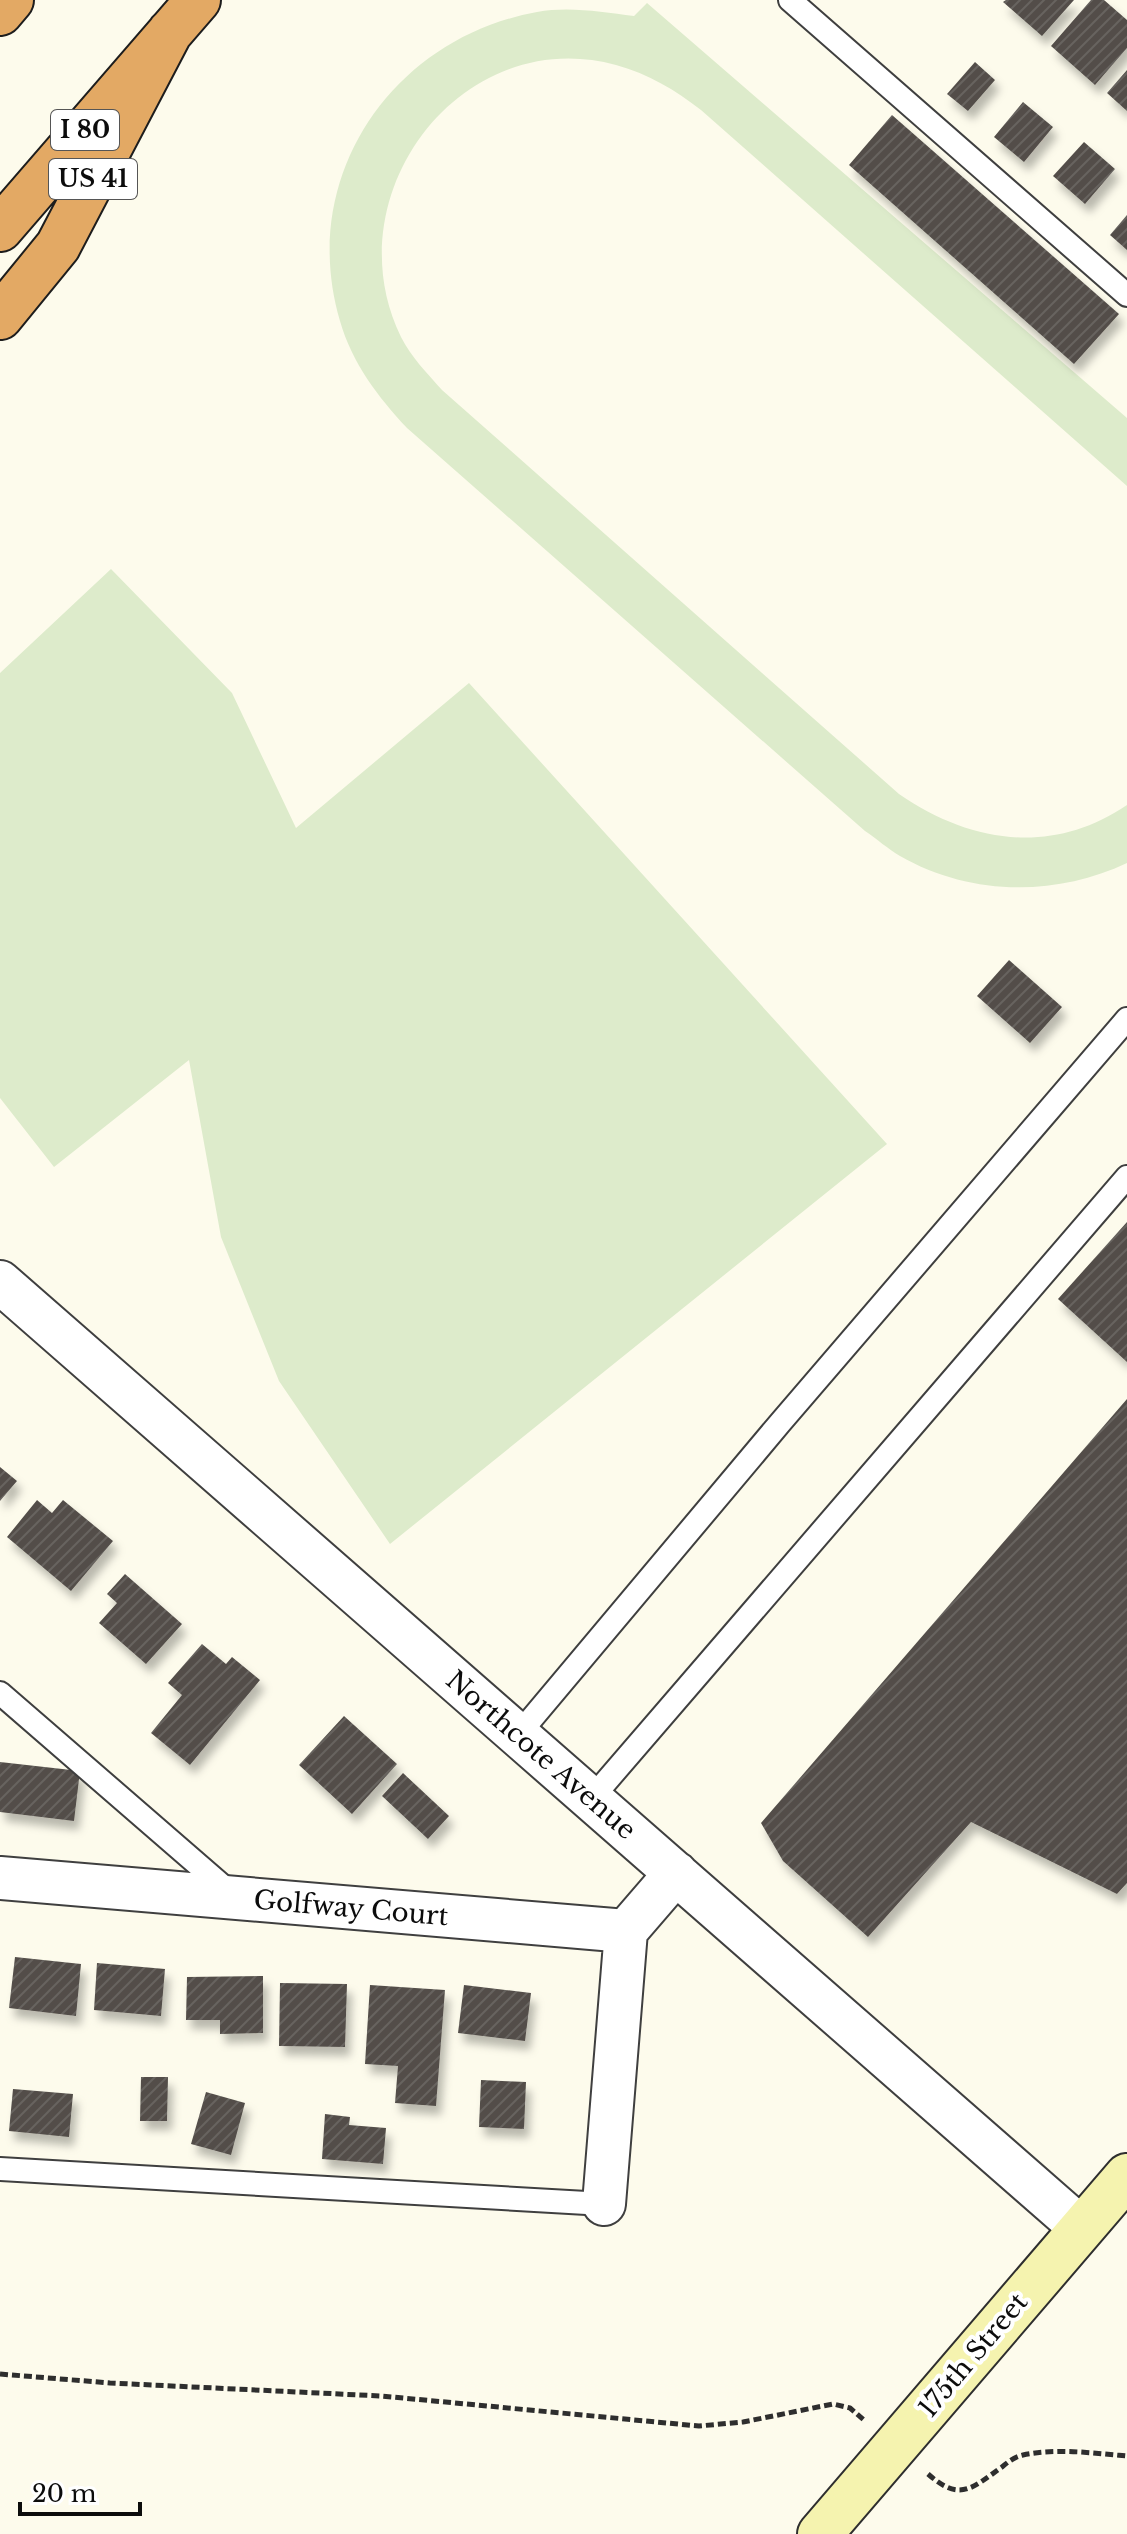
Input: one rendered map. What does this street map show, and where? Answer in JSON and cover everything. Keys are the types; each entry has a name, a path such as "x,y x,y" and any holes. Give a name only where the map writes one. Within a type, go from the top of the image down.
{"highway":[{"path":"0,13 11,0"},
{"name":"I 80","path":"0,229 184,16"},
{"name":"US 41","path":"0,317 58,246 184,16"}],"street":[{"name":"Northcote Avenue","path":"0,1282 1081,2228"},
{"path":"604,2204 626,1931 676,1873"},
{"name":"Golfway Court","path":"0,1878 626,1931"},
{"name":"175th Street","path":"820,2534 1127,2176"}],"lane":[{"path":"790,0 1127,295"},
{"path":"518,1735 780,1423 1127,1019"},
{"path":"591,1799 1127,1177"},
{"path":"0,1693 237,1898"},
{"path":"0,2169 604,2204"}],"path":[{"path":"0,2374 110,2383 381,2396 699,2426 743,2422 833,2404 850,2408 861,2417"},
{"path":"925,2472 942,2486 957,2492 972,2488 1017,2456 1050,2450 1127,2456"}],"green space":[{"path":"647,3 1127,418 1127,486 701,110 661,83 616,65 559,59 507,70 461,95 424,132 398,178 384,229 384,283 401,337 442,390 899,794 954,824 1012,837 1041,837 1070,832 1099,821 1127,805 1127,863 1071,882 1013,887 955,879 896,853 865,831 407,428 376,392 351,351 340,321 330,267 332,215 345,166 368,122 400,83 439,51 485,27 549,10 586,10 634,16"},
{"path":"111,569 232,693 296,828 469,683 887,1144 390,1544 279,1381 221,1237 189,1060 54,1167 0,1098 0,673"}],"building":[{"path":"1074,0 1042,36 1003,2"},
{"path":"1091,0 1104,0 1127,20 1127,48 1095,85 1051,46"},
{"path":"975,62 995,80 968,111 947,94"},
{"path":"1127,70 1127,111 1107,93"},
{"path":"1023,102 1053,127 1024,162 994,137"},
{"path":"892,115 1119,314 1074,364 849,165"},
{"path":"1084,142 1115,169 1085,204 1053,176"},
{"path":"1127,215 1127,250 1110,235"},
{"path":"1009,960 1062,1007 1030,1043 977,996"},
{"path":"1127,1222 1127,1362 1058,1299"},
{"path":"1127,1399 1127,1883 1117,1894 971,1822 868,1937 783,1861 761,1823"},
{"path":"0,1467 17,1481 0,1501"},
{"path":"37,1500 52,1513 63,1500 113,1541 71,1591 7,1537"},
{"path":"125,1574 182,1624 146,1664 99,1623 117,1603 107,1594"},
{"path":"202,1644 226,1664 232,1657 260,1680 190,1765 151,1733 182,1695 168,1683"},
{"path":"344,1716 397,1764 352,1814 299,1765"},
{"path":"0,1762 80,1771 74,1821 0,1812"},
{"path":"403,1773 449,1816 428,1839 382,1796"},
{"path":"15,1957 81,1964 76,2016 9,2008"},
{"path":"97,1963 165,1969 161,2016 94,2010"},
{"path":"263,1976 263,2033 220,2034 220,2020 186,2020 187,1977"},
{"path":"280,1983 347,1984 345,2047 279,2046"},
{"path":"370,1985 445,1990 436,2106 395,2103 398,2066 365,2064"},
{"path":"464,1985 531,1993 525,2041 458,2033"},
{"path":"141,2077 168,2077 167,2121 140,2121"},
{"path":"481,2080 526,2082 524,2129 479,2127"},
{"path":"13,2089 73,2094 69,2137 9,2131"},
{"path":"206,2092 245,2103 231,2155 191,2144"},
{"path":"325,2114 350,2117 349,2125 386,2128 383,2164 322,2159"}]}
